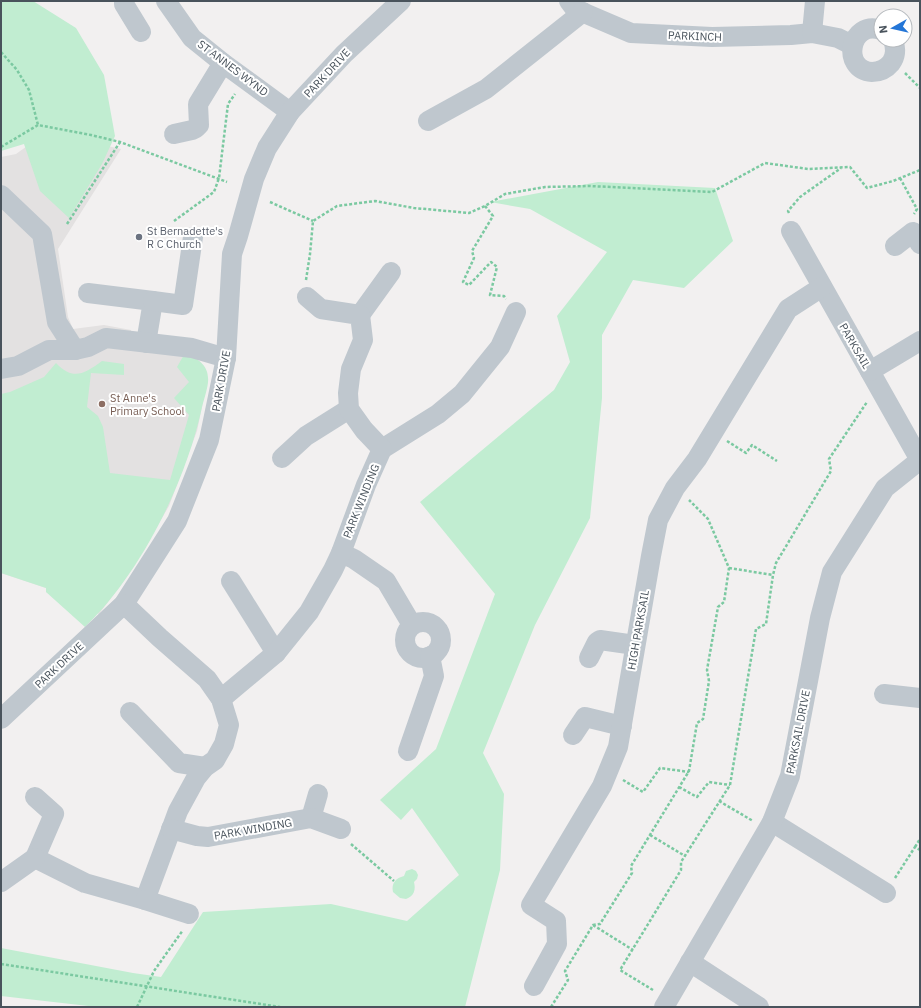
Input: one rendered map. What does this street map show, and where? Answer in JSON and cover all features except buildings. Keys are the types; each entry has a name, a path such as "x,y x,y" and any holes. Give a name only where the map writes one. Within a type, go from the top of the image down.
{"street":[{"path":"124,1 124,4 142,32"},
{"name":"ST ANNES WYND","path":"166,1 192,38 223,63 290,112"},
{"name":"PARK DRIVE","path":"1,719 124,604 177,521 209,440 226,358 232,254 254,180 267,148 290,112 344,54 400,1"},
{"path":"812,33 815,1"},
{"name":"PARKINCH","path":"428,121 486,89 576,7 631,33 712,37 812,33 838,38 852,45"},
{"path":"873,28 865,30 855,39 852,45 853,58 857,65 869,72 882,70 888,67 892,61 895,55 895,48"},
{"path":"174,134 192,130 199,125 198,104 223,63"},
{"path":"1,195 42,234 57,322 75,350"},
{"name":"PARKSAIL","path":"791,232 920,460"},
{"path":"88,293 183,305 193,237"},
{"path":"895,246 916,238"},
{"path":"391,272 360,315 363,340 351,369 348,393 349,410 364,430 382,449 438,414 462,394 500,347 516,312"},
{"name":"HIGH PARKSAIL","path":"534,986 557,944 556,921 531,905 602,786 618,747 658,520 675,488 697,459 788,309 822,287"},
{"path":"307,297 321,309 360,315"},
{"path":"146,343 153,302"},
{"path":"1,369 18,366 49,350 75,350 88,347 106,338 192,348 226,358"},
{"path":"874,378 920,341"},
{"path":"282,458 306,436 349,410"},
{"name":"PARK WINDING","path":"221,699 276,653 309,612 341,553 366,484 382,449"},
{"name":"PARKSAIL DRIVE","path":"666,1003 772,822 790,776 820,618 832,572 885,488 920,460"},
{"name":"PARK WINDING","path":"341,553 354,559 386,581 412,625 428,622 437,628 441,639 438,649 430,656 434,676 408,751"},
{"path":"231,581 276,653"},
{"path":"124,604 207,679 221,699 229,725 224,744 215,760 205,767 192,785 178,811 145,900"},
{"path":"589,658 597,642 600,640 635,645"},
{"path":"884,694 920,698"},
{"path":"130,712 179,763 205,767"},
{"path":"573,735 585,717 622,726"},
{"path":"318,794 311,818 341,829"},
{"path":"1,882 35,858 54,814 35,797"},
{"name":"PARK WINDING","path":"171,829 197,836 208,837 311,818"},
{"path":"772,822 886,893"},
{"path":"35,858 85,883 189,914"},
{"path":"690,962 759,1007"}],"path":[{"path":"1,52 17,70 29,90 38,125"},
{"path":"174,221 214,192 220,178 228,104 245,79"},
{"path":"1,147 38,125 120,142 220,178 227,182"},
{"path":"67,224 120,142"},
{"path":"313,221 337,206 375,201 414,208 469,213 504,194 545,187 590,186 712,192 765,163 808,169 850,167 867,188 920,170"},
{"path":"791,232 788,211 800,197 841,167"},
{"path":"900,178 917,209 911,219 916,238"},
{"path":"270,202 313,221"},
{"path":"484,206 493,216 472,251 474,258 463,282 469,285 491,262 497,267 490,295 504,296 516,312"},
{"path":"307,297 304,290 310,254 313,221"},
{"path":"666,1003 620,970 681,870 681,862 730,785 756,629 766,624 776,563 831,471 829,459 874,378"},
{"path":"738,447 746,453 752,445 777,461"},
{"path":"593,925 600,924 632,873 631,866 688,772 697,723 703,719 709,681 707,670 718,607 724,602 729,568 708,519 675,488"},
{"path":"729,568 773,575"},
{"path":"609,771 643,792 660,768 688,772"},
{"path":"679,787 697,796 709,782 730,785"},
{"path":"719,802 738,812"},
{"path":"341,829 349,842 394,881"},
{"path":"650,835 685,856"},
{"path":"886,893 920,839"},
{"path":"914,847 920,850"},
{"path":"138,1007 154,971 184,929 189,914"},
{"path":"593,925 633,950"},
{"path":"552,1007 568,980 565,971 593,925"},
{"path":"1,964 280,1007"}],"shaded area":[{"name":"St Anne's Primary School","path":"37,139 103,145 121,149 58,249 68,317 73,329 104,325 131,330 131,334 185,353 201,362 208,378 197,431 169,506 128,575 99,614 46,592 46,588 1,573 1,157 16,154"}],"green space":[{"path":"1,1 33,1 76,28 104,75 115,136 102,164 69,218 40,191 24,144 1,151"},
{"path":"598,182 715,188 733,241 684,288 633,280 602,335 602,398 590,518 535,625 483,753 504,794 500,870 465,1007 97,1007 1,996 1,948 161,977 203,912 331,904 407,921 459,875 412,808 401,820 380,800 436,749 495,594 420,502 554,390 570,362 557,316 607,252 530,209 490,202"},
{"path":"185,353 197,359 204,365 208,381 195,436 185,465 173,495 142,553 125,580 85,627 46,592 46,588 1,573 1,394 10,392 44,377 56,363 62,369 73,374 84,372 102,361 124,364 124,375 91,373 87,407 98,416 103,427 110,473 170,480 189,415 174,398 189,382 177,367"},
{"path":"412,869 416,871 418,875 414,882 414,892 406,899 400,898 393,892 393,884 396,880 404,876 406,871"}],"place":[{"name":"St Bernadette's R C Church","path":"139,237"},
{"name":"St Anne's Primary School","path":"102,404"}]}
